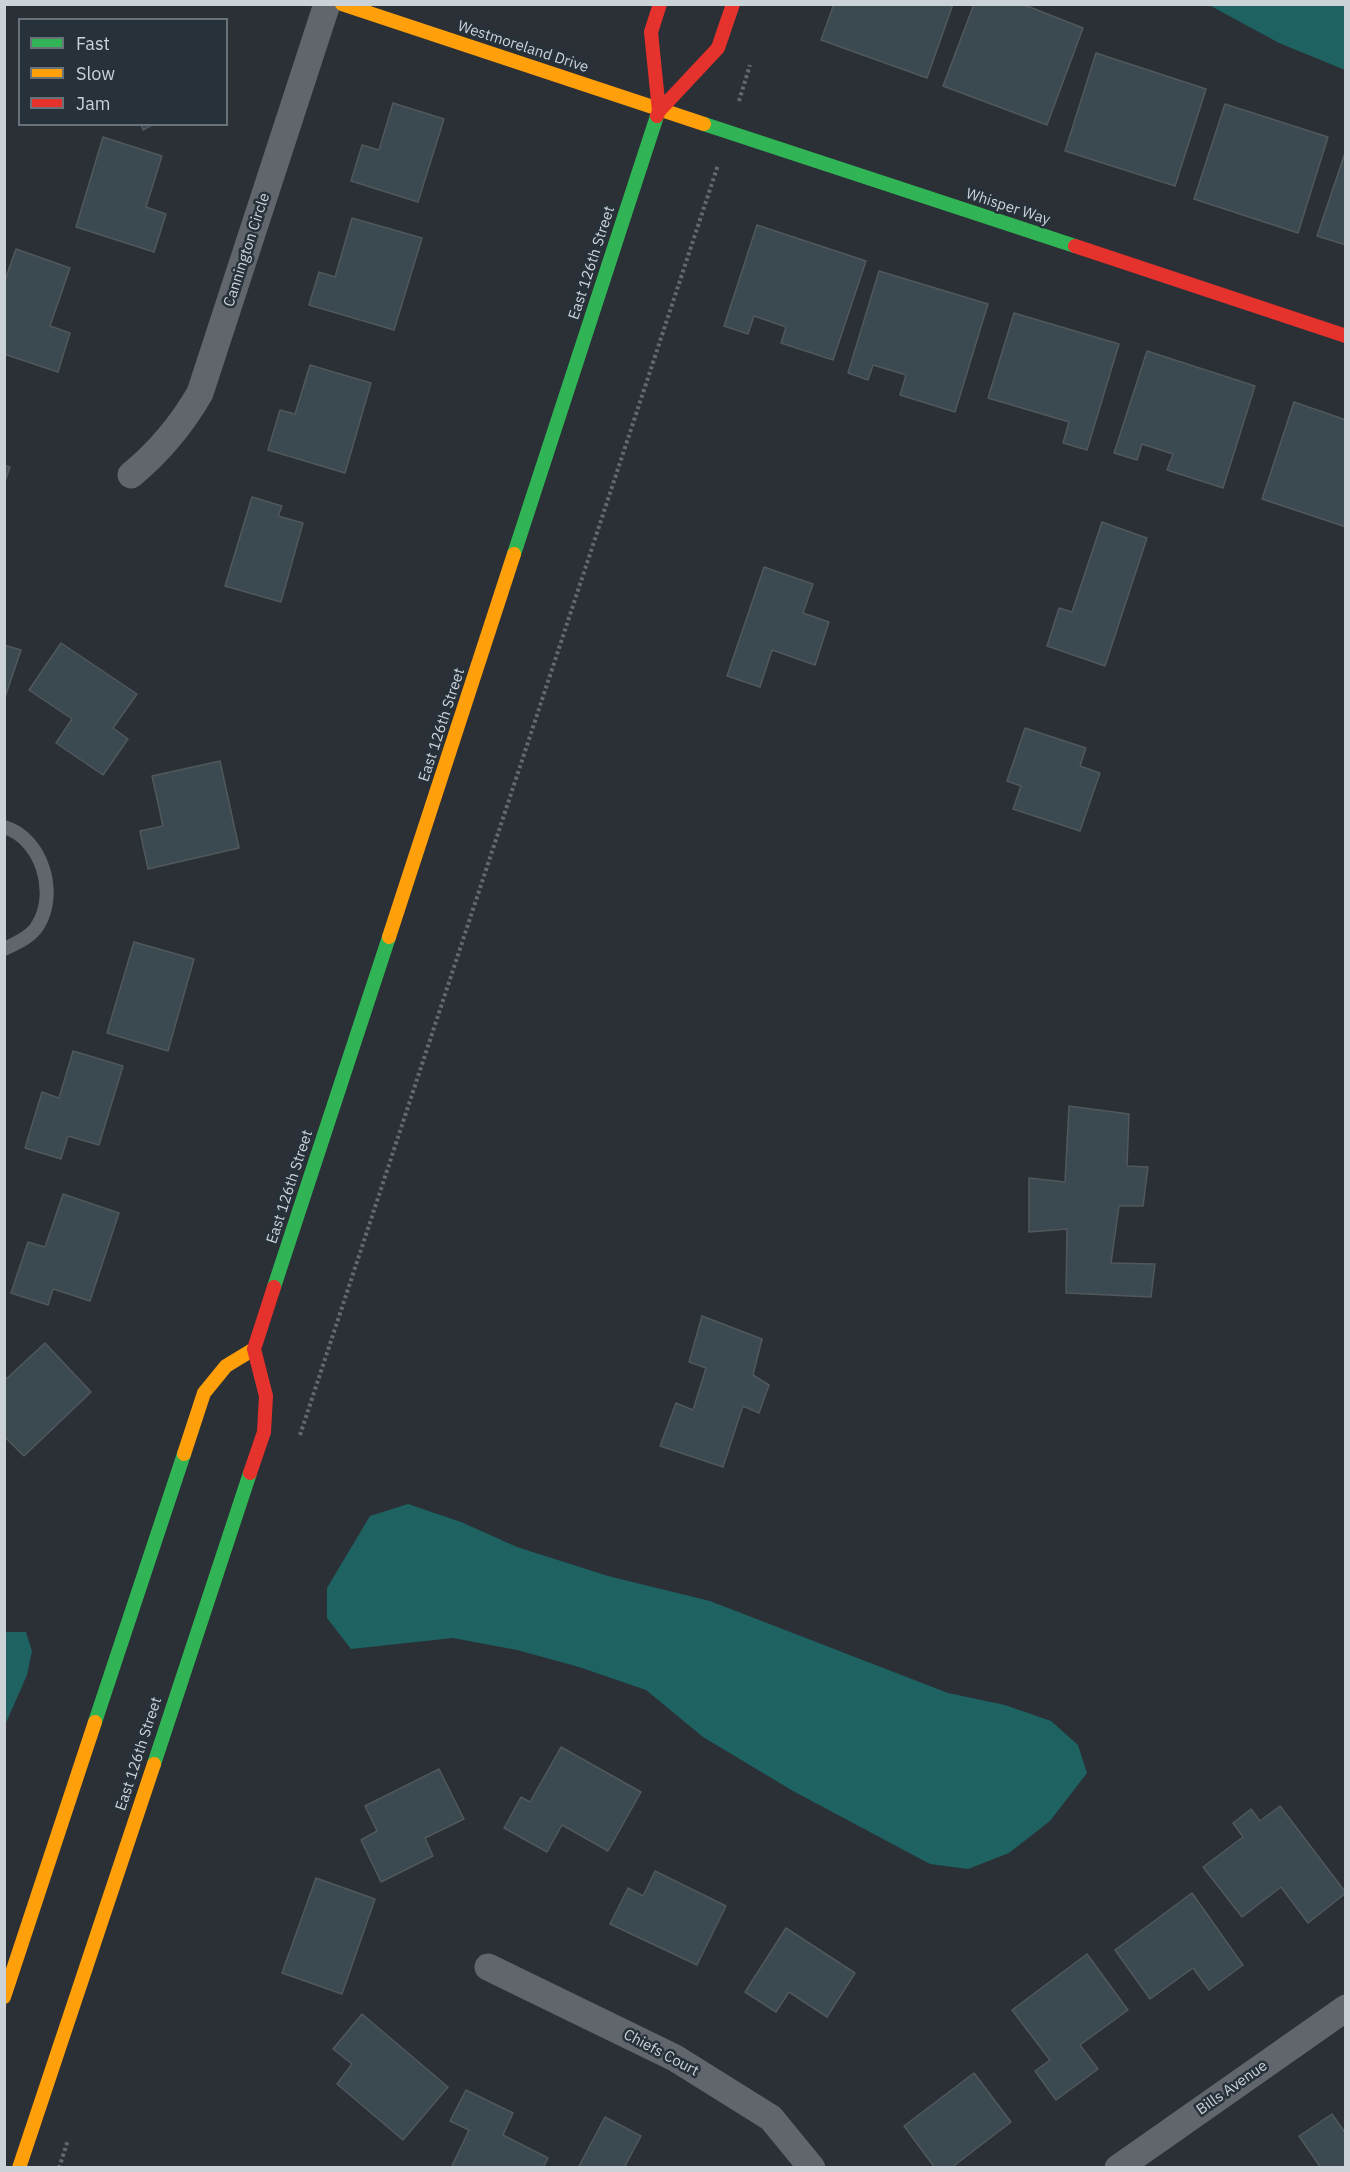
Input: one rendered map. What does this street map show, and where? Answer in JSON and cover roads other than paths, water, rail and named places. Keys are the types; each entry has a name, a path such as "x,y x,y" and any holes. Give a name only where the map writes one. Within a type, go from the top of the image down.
{"main road":[{"name":"Westmoreland Drive","path":"342,4 659,111"},
{"name":"East 126th Street","path":"20,2168 264,1432 266,1396 254,1350 659,111 651,32 660,4"},
{"name":"East 126th Street","path":"659,111 718,48 733,4"},
{"name":"Whisper Way","path":"659,111 729,132 1346,336"},
{"path":"4,1997 204,1393 226,1366 254,1350"}],"street":[{"name":"Cannington Circle","path":"131,476 161,450 200,393 327,4"},
{"name":"Chiefs Court","path":"488,1967 675,2058 771,2118 812,2168"},
{"name":"Bills Avenue","path":"1118,2168 1346,2008"}],"lane":[{"path":"4,827 30,843 44,872 46,891 38,925 27,937 4,949"}]}
